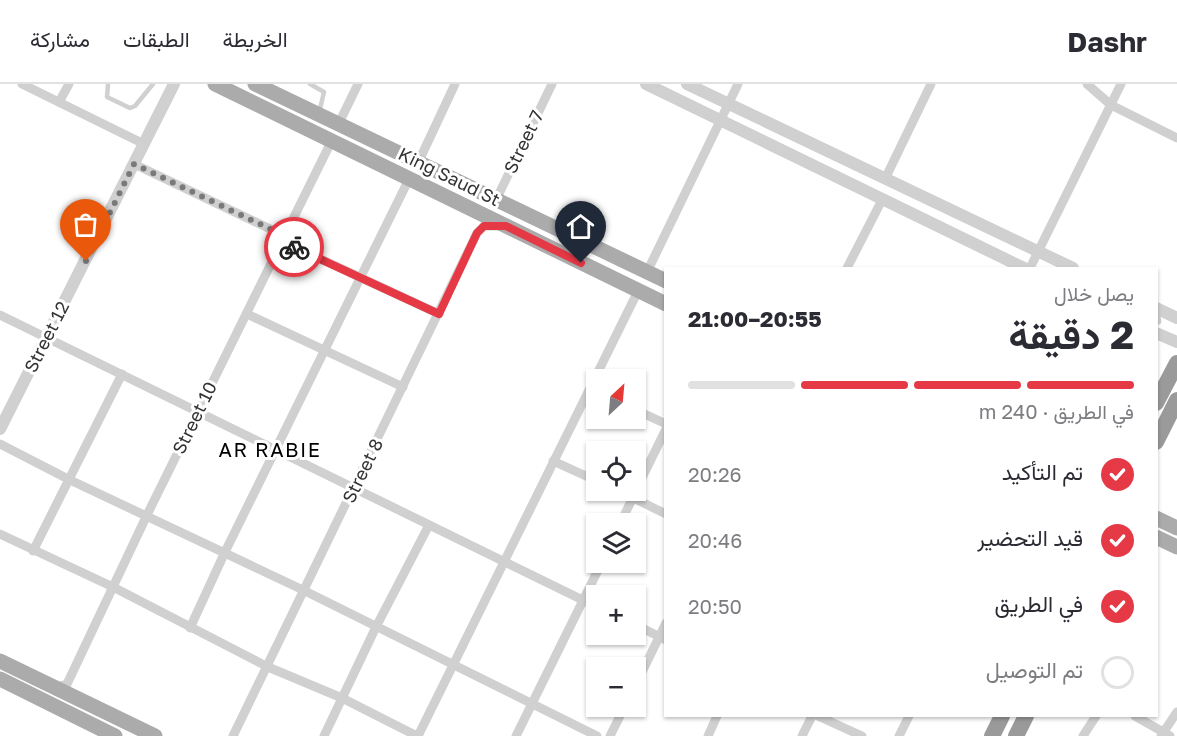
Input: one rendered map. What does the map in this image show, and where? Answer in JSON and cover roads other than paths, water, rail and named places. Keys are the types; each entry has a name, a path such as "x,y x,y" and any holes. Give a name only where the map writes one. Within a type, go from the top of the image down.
{"highway":[{"path":"1158,399 1177,363"},
{"path":"1158,438 1177,400"},
{"path":"993,736 1002,717"},
{"path":"1016,736 1026,717"}],"main road":[{"name":"King Saud St","path":"215,84 664,303"},
{"name":"King Saud St","path":"264,86 338,125 664,280"},
{"path":"1158,519 1177,528"},
{"path":"1158,538 1177,547"},
{"path":"0,661 155,736"},
{"path":"0,679 115,735"}],"street":[{"path":"22,84 144,144"},
{"path":"59,102 69,84"},
{"name":"Street 12","path":"0,429 174,84"},
{"path":"338,125 358,84"},
{"path":"418,163 455,84"},
{"name":"Street 7","path":"496,200 552,84"},
{"path":"646,84 1022,267"},
{"path":"687,84 1071,267"},
{"path":"647,272 738,84"},
{"path":"885,178 931,84"},
{"path":"1088,84 1111,105 1177,138"},
{"path":"1030,267 1121,84"},
{"name":"Street 10","path":"55,688 68,684 147,515 331,142"},
{"path":"134,164 361,278 439,314"},
{"path":"190,628 225,552 410,179"},
{"path":"848,267 882,200"},
{"name":"Street 8","path":"233,736 477,233 484,226 506,226"},
{"path":"603,369 638,291"},
{"path":"1158,308 1177,318"},
{"path":"247,314 404,387"},
{"path":"0,315 584,600"},
{"path":"1158,334 1177,342"},
{"path":"33,551 123,374"},
{"path":"0,534 113,587 268,667 342,698 417,736 552,461 586,402"},
{"path":"646,415 664,423"},
{"path":"646,470 664,433"},
{"path":"0,444 70,480 303,590 597,736"},
{"path":"552,461 586,476"},
{"path":"646,500 664,513"},
{"path":"324,736 376,627 429,525"},
{"path":"516,736 597,573"},
{"path":"646,630 663,638 646,667"},
{"path":"1137,717 1165,735 1177,712"},
{"path":"610,736 620,717"},
{"path":"708,736 717,717"},
{"path":"802,736 812,717"},
{"path":"820,717 862,736"},
{"path":"899,736 908,717"},
{"path":"1083,736 1095,717"}],"lane":[{"path":"108,84 107,97 130,108 139,102 152,84"},
{"path":"310,84 324,92"},
{"path":"318,115 328,84"}],"district":[{"name":"AR RABIE","path":"270,450"}]}
